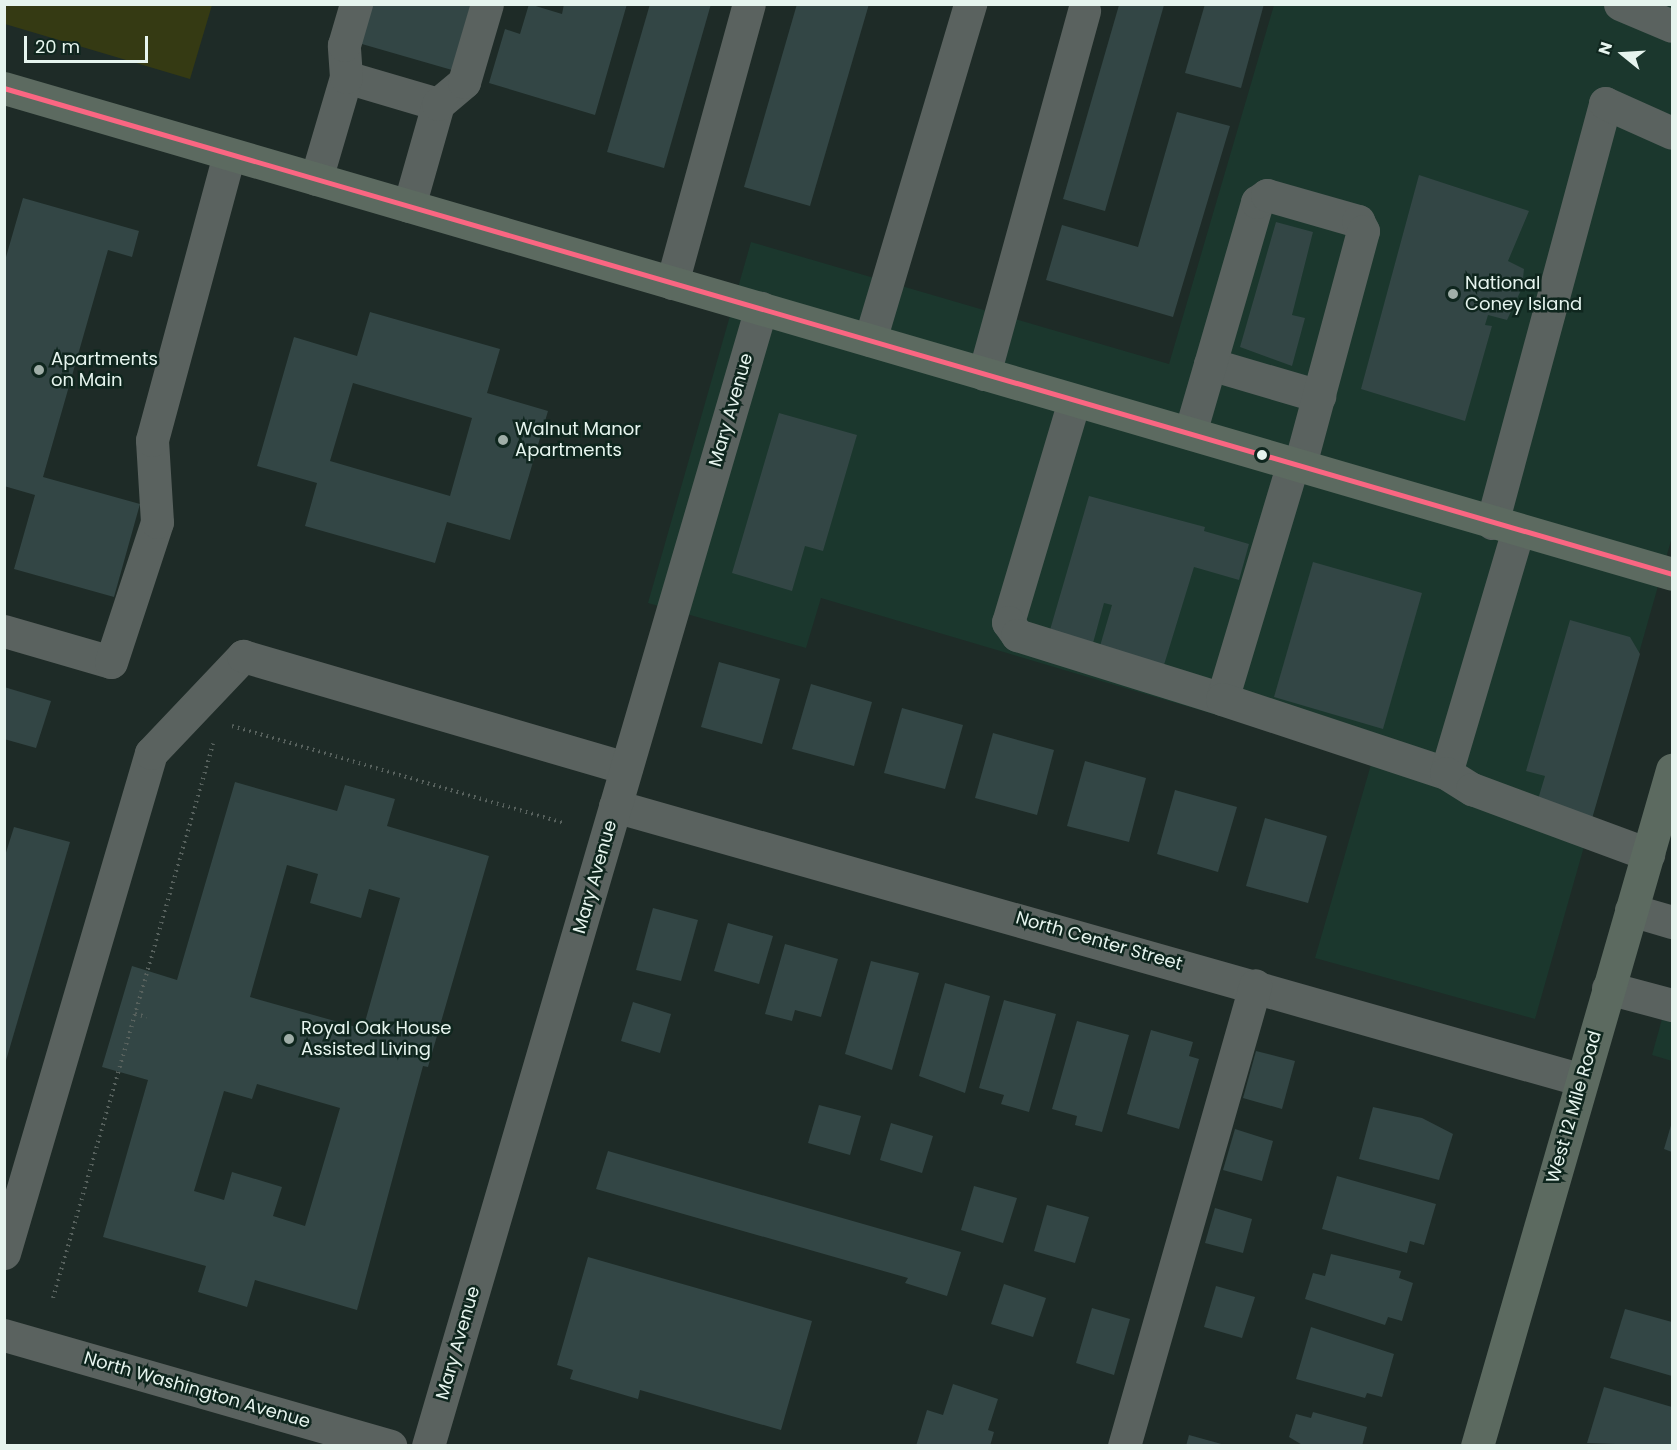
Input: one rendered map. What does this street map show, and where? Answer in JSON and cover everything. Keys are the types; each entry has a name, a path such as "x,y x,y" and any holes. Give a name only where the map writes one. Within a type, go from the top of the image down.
{"main road":[{"path":"4,88 1672,574"},
{"name":"West 12 Mile Road","path":"1477,1446 1608,988 1670,785"}],"street":[{"path":"316,179 346,77 344,45 356,4"},
{"path":"410,206 438,104 464,82 487,4"},
{"path":"672,283 749,4"},
{"path":"870,340 970,4"},
{"path":"1620,4 1672,26"},
{"path":"984,374 1084,10"},
{"path":"346,77 438,104"},
{"path":"1446,773 1605,103 1672,133"},
{"path":"4,631 111,662 157,522 152,440 229,154"},
{"path":"1190,433 1257,202 1267,195 1358,221 1364,231 1319,396 1222,699"},
{"name":"Mary Avenue","path":"428,1446 761,308"},
{"path":"1210,364 1319,396"},
{"path":"1074,401 1008,622 1017,635 1222,699 1446,773 1472,789 1648,854"},
{"path":"4,1253 150,753 243,656 626,768"},
{"name":"North Center Street","path":"615,806 1255,985 1582,1080"},
{"path":"1631,910 1672,922"},
{"path":"1124,1446 1255,985"},
{"path":"1608,988 1672,1005"},
{"name":"North Washington Avenue","path":"4,1335 390,1446"}],"path":[{"path":"225,729 234,725 564,823"},
{"path":"53,1298 216,734"},
{"path":"135,1014 147,1017"}],"shaded area":[{"path":"1274,5 1672,5 1672,537 1535,1019 1315,958 1372,761 821,598 806,648 648,603 751,242 1169,364"},
{"path":"1672,983 1672,1061 1652,1055"}],"green space":[{"path":"4,5 212,5 190,79 5,24"}],"building":[{"path":"359,4 471,4 452,70 348,40"},
{"path":"529,4 562,14 564,4 627,4 595,115 489,83 505,29 520,34"},
{"path":"650,4 711,4 664,168 607,152"},
{"path":"797,4 869,4 810,206 744,187"},
{"path":"1205,4 1264,4 1241,88 1185,73"},
{"path":"1119,5 1164,5 1105,211 1063,199"},
{"path":"1177,112 1230,126 1173,317 1046,280 1062,225 1138,247"},
{"name":"National Coney Island","path":"1419,175 1529,211 1508,261 1524,269 1522,288 1507,320 1488,315 1485,325 1492,326 1465,421 1361,389"},
{"name":"Apartments on Main","path":"23,198 139,231 132,257 108,250 43,477 140,504 114,597 14,569 35,495 4,486 4,264"},
{"path":"1276,222 1313,232 1292,315 1305,318 1292,366 1240,347"},
{"name":"Walnut Manor Apartments","path":"370,312 500,349 487,393 548,411 510,540 447,522 435,563 305,526 317,483 257,466 294,337 357,356","holes":["353,383 472,418 450,496 330,461"]},
{"path":"779,413 857,435 823,551 805,546 792,591 732,573"},
{"path":"1089,496 1205,527 1204,531 1249,544 1239,580 1194,567 1164,665 1100,646 1112,605 1104,603 1093,643 1050,630"},
{"path":"1313,562 1422,593 1383,729 1274,697"},
{"path":"1570,620 1630,637 1640,654 1591,822 1536,806 1545,776 1526,771"},
{"path":"719,662 780,679 762,744 701,727"},
{"path":"811,684 872,702 854,766 792,749"},
{"path":"4,687 51,701 36,748 4,739"},
{"path":"902,708 963,725 945,789 884,773"},
{"path":"993,733 1054,750 1037,815 975,798"},
{"path":"1085,761 1146,778 1129,842 1067,826"},
{"name":"Royal Oak House Assisted Living","path":"235,782 337,811 345,785 395,799 387,826 489,856 428,1067 423,1066 357,1310 255,1280 247,1307 198,1292 206,1266 103,1237 148,1080 102,1067 132,966 177,980","holes":["287,865 318,874 310,903 361,918 369,889 400,898 363,1029 250,997","257,1084 340,1108 305,1226 273,1216 282,1187 232,1172 224,1200 194,1191 224,1091 252,1099"]},
{"path":"1175,790 1237,807 1218,872 1157,854"},
{"path":"1265,818 1327,836 1308,903 1246,886"},
{"path":"14,827 70,842 5,1064 4,859"},
{"path":"653,908 698,920 681,981 636,970"},
{"path":"728,923 773,936 759,984 714,971"},
{"path":"785,944 838,959 821,1017 795,1010 792,1021 765,1014"},
{"path":"871,961 919,973 892,1070 845,1054"},
{"path":"945,983 990,996 965,1093 919,1076"},
{"path":"1004,1000 1056,1014 1029,1112 1001,1104 1004,1095 979,1088"},
{"path":"633,1002 671,1014 660,1053 621,1041"},
{"path":"1077,1021 1129,1035 1102,1132 1075,1125 1077,1116 1052,1109"},
{"path":"1151,1030 1193,1042 1189,1056 1199,1059 1179,1129 1127,1114"},
{"path":"1256,1051 1295,1061 1282,1109 1243,1098"},
{"path":"819,1105 861,1116 850,1155 808,1143"},
{"path":"1373,1107 1422,1118 1453,1134 1439,1180 1359,1159"},
{"path":"1672,1122 1672,1152 1664,1149"},
{"path":"891,1123 933,1136 922,1173 880,1160"},
{"path":"1235,1129 1273,1141 1262,1181 1223,1170"},
{"path":"608,1151 961,1252 947,1296 905,1283 908,1278 596,1189"},
{"path":"1337,1176 1436,1204 1424,1245 1410,1241 1407,1253 1322,1229"},
{"path":"974,1186 1017,1198 1003,1243 961,1230"},
{"path":"1047,1205 1089,1217 1075,1263 1034,1251"},
{"path":"1215,1208 1252,1219 1243,1253 1205,1243"},
{"path":"1331,1254 1401,1271 1399,1278 1413,1283 1402,1321 1388,1317 1385,1325 1305,1299 1313,1273 1325,1276"},
{"path":"588,1257 812,1321 781,1430 640,1390 638,1399 570,1379 573,1370 557,1365"},
{"path":"1004,1284 1046,1298 1033,1337 991,1324"},
{"path":"1216,1286 1255,1297 1242,1338 1204,1327"},
{"path":"1092,1308 1130,1319 1114,1375 1076,1363"},
{"path":"1625,1309 1672,1322 1672,1376 1610,1358"},
{"path":"1311,1327 1394,1354 1382,1397 1367,1393 1365,1398 1296,1379"},
{"path":"953,1384 998,1399 988,1430 994,1432 990,1446 916,1446 927,1410 943,1415"},
{"path":"1604,1387 1672,1407 1672,1446 1587,1443"},
{"path":"1313,1412 1367,1427 1362,1446 1304,1446 1289,1437 1296,1414 1311,1418"},
{"path":"1189,1435 1225,1445 1186,1446"}],"transit line":[{"path":"4,88 1672,574"}],"place":[{"name":"National Coney Island","path":"1453,294"},
{"name":"Apartments on Main","path":"39,370"},
{"name":"Walnut Manor Apartments","path":"503,440"},
{"name":"Royal Oak House Assisted Living","path":"289,1039"}]}
